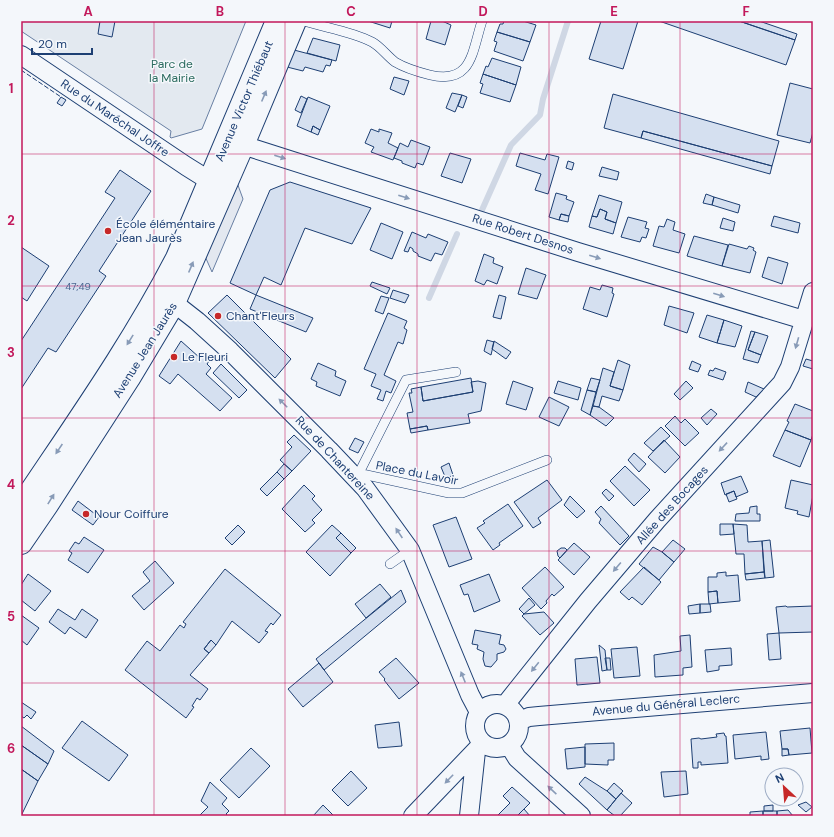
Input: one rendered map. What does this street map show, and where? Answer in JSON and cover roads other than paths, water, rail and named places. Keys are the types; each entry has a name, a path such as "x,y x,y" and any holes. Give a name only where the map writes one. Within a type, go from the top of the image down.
{"main road":[{"name":"Avenue Victor Thiébaut","path":"210,180 277,21"},
{"name":"Avenue Victor Thiébaut","path":"243,145 295,21"},
{"name":"Avenue Jean Jaurès","path":"21,543 129,378 174,303 243,145"},
{"name":"Avenue Jean Jaurès","path":"23,498 123,352 150,307 177,258 210,180"}],"street":[{"name":"Rue du Maréchal Joffre","path":"21,54 186,166 210,180"},
{"path":"242,106 245,116 238,131 243,145"},
{"name":"Rue Robert Desnos","path":"243,145 570,249 804,320"},
{"name":"Allée des Bocages","path":"505,705 588,601 652,526 782,383 790,367 813,292"},
{"path":"150,307 162,302 174,303"},
{"name":"Rue de Chantereine","path":"174,303 192,316 354,472 396,528 410,550 470,696 479,712"},
{"name":"Avenue du Général Leclerc","path":"519,721 539,716 813,693"},
{"path":"413,816 479,747 502,748 509,745 514,740 518,735 520,728 519,721 514,711 505,705 494,704 483,708 479,712 474,725 479,747 469,816"},
{"path":"509,745 517,758 581,816"}],"lane":[{"path":"304,21 355,35 373,42 396,62 409,69 439,77 456,76 469,64 482,21"},
{"path":"354,472 406,380 456,372"},
{"name":"Place du Lavoir","path":"354,472 449,492 462,493 547,460"},
{"path":"21,524 29,511 31,504 23,498"},
{"path":"390,564 410,550"}],"waterway":[{"path":"482,210 511,145 540,115 543,99 568,21"},
{"path":"429,298 457,234"}],"place":[{"name":"École élémentaire Jean Jaurès","path":"108,231"},
{"name":"Chant'Fleurs","path":"218,316"},
{"name":"Le Fleuri","path":"174,357"},
{"name":"Nour Coiffure","path":"86,514"}],"park label":[{"name":"Parc de la Mairie","path":"172,71"}]}
